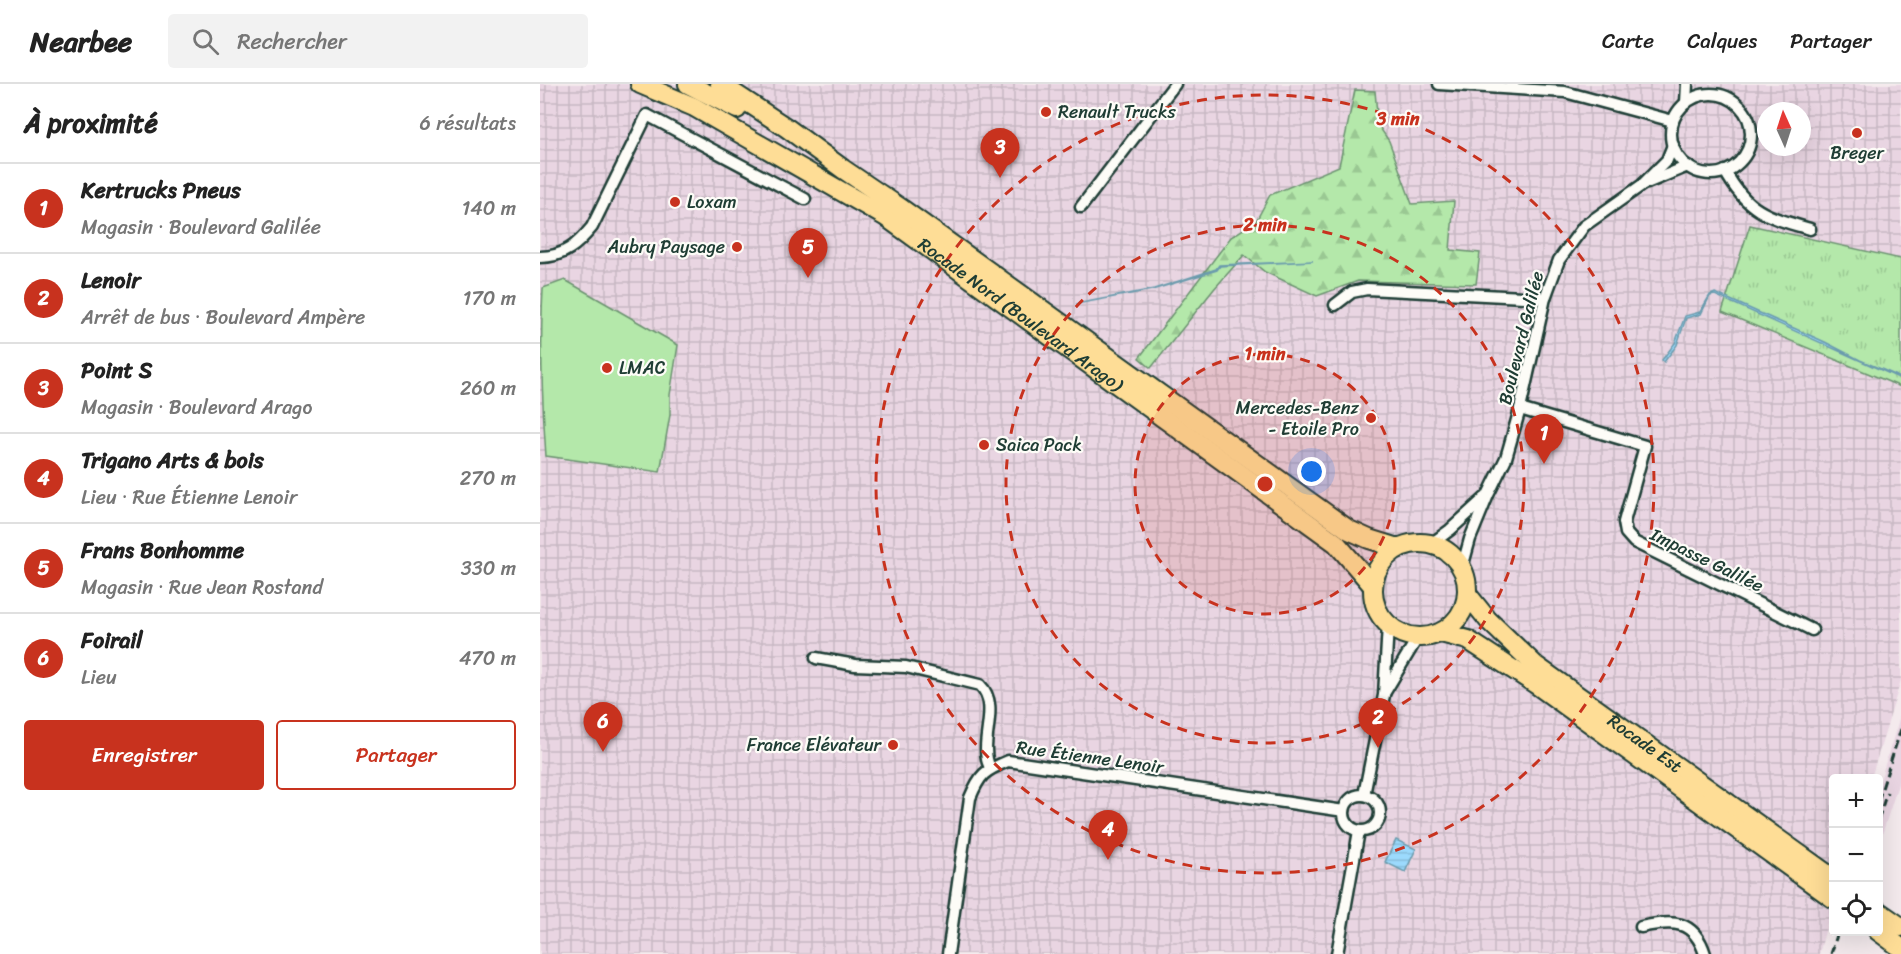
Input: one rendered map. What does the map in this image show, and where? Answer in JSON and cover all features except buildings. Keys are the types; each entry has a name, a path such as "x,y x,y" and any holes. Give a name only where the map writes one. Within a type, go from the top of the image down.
{"main road":[{"name":"Rocade Nord (Boulevard Arago)","path":"640,84 694,107 886,217 1336,543 1373,586"},
{"path":"688,84 843,169"},
{"path":"720,84 902,208 1350,530 1398,548"},
{"path":"1411,543 1431,544 1449,552 1462,568 1467,579 1468,596 1463,611 1454,624 1441,633 1418,637 1400,633 1388,625 1379,614 1374,600 1373,586 1377,570 1385,557 1398,548 1411,543"},
{"name":"Rocade Est","path":"1468,596 1488,620 1535,665 1829,876"},
{"path":"1441,633 1468,640 1537,685 1829,896"},
{"path":"1883,914 1901,927"},
{"path":"1883,935 1901,948"}],"street":[{"path":"1081,207 1174,84"},
{"path":"1438,84 1565,92 1673,121"},
{"path":"1686,103 1687,84"},
{"path":"1704,84 1715,94 1734,101 1743,110 1749,120 1751,133 1744,156 1736,165 1712,174 1699,172 1678,157 1671,133 1678,111 1686,103 1695,97 1715,94"},
{"path":"540,257 549,257 568,251 581,241 592,227 647,115 805,199"},
{"name":"Boulevard Galilée","path":"1462,568 1470,539 1506,458 1520,409 1545,298 1559,260 1584,226 1642,185 1667,160 1673,146"},
{"name":"Boulevard Galilée","path":"1642,185 1688,166"},
{"path":"1725,171 1736,190 1771,218 1810,229"},
{"path":"1335,305 1352,292 1367,289 1545,298"},
{"name":"Impasse Galilée","path":"1520,409 1645,446 1624,522 1626,533 1635,542 1812,630"},
{"name":"Boulevard Galilée","path":"1431,544 1450,531 1488,495"},
{"path":"1364,795 1384,695 1388,625"},
{"path":"1384,695 1418,637"},
{"path":"816,658 855,665 906,667 980,685 987,692 989,702 986,761 990,768 978,778 970,798 948,954"},
{"name":"Rue Étienne Lenoir","path":"990,768 1008,761 1344,811"},
{"path":"1364,795 1374,799 1378,804 1380,815 1379,820 1371,829 1359,831 1346,822 1344,811 1345,805 1353,797 1364,795"},
{"path":"1336,954 1359,831"},
{"path":"1641,927 1660,922 1673,922 1686,926 1698,935 1705,954"}],"shaded area":[{"path":"540,84 1901,84 1901,259 1750,225 1722,312 1901,387 1901,680 1872,774 1829,774 1829,917 1819,954 540,954"},
{"path":"1901,713 1901,775 1883,831 1882,774"}],"green space":[{"path":"1355,90 1375,91 1378,125 1389,141 1412,204 1454,201 1450,250 1480,253 1476,284 1358,281 1317,296 1265,272 1244,255 1151,368 1139,358 1231,237 1256,221 1270,195 1339,166"},
{"path":"1750,225 1901,259 1901,387 1722,312"},
{"name":"LMAC","path":"565,280 678,345 670,395 670,415 660,472 546,456 542,372 543,288"}],"water":[{"path":"1313,261 1220,266 1217,270 1152,290 1076,304 1154,289 1216,269 1219,265"},
{"path":"1715,293 1901,379 1715,295 1710,296 1701,314 1686,318 1677,345 1664,362 1662,360 1675,343 1685,316 1700,312 1710,295"},
{"path":"1396,840 1416,849 1405,872 1385,862"}],"railway":[{"path":"1883,785 1901,729"},
{"path":"1883,804 1887,792"},
{"path":"1831,954 1837,936"}],"place":[{"name":"Renault Trucks","path":"1046,112"},
{"name":"Breger","path":"1857,133"},
{"name":"Point S","path":"1000,178"},
{"name":"Loxam","path":"675,202"},
{"name":"Aubry Paysage","path":"737,247"},
{"name":"Frans Bonhomme","path":"808,278"},
{"name":"LMAC","path":"607,368"},
{"name":"Mercedes-Benz - Etoile Pro","path":"1371,418"},
{"name":"Saica Pack","path":"984,445"},
{"name":"Kertrucks Pneus","path":"1544,464"},
{"name":"France Elévateur","path":"893,745"},
{"name":"Lenoir","path":"1378,748"},
{"name":"Foirail","path":"603,752"},
{"name":"Trigano Arts & bois","path":"1108,860"}]}
